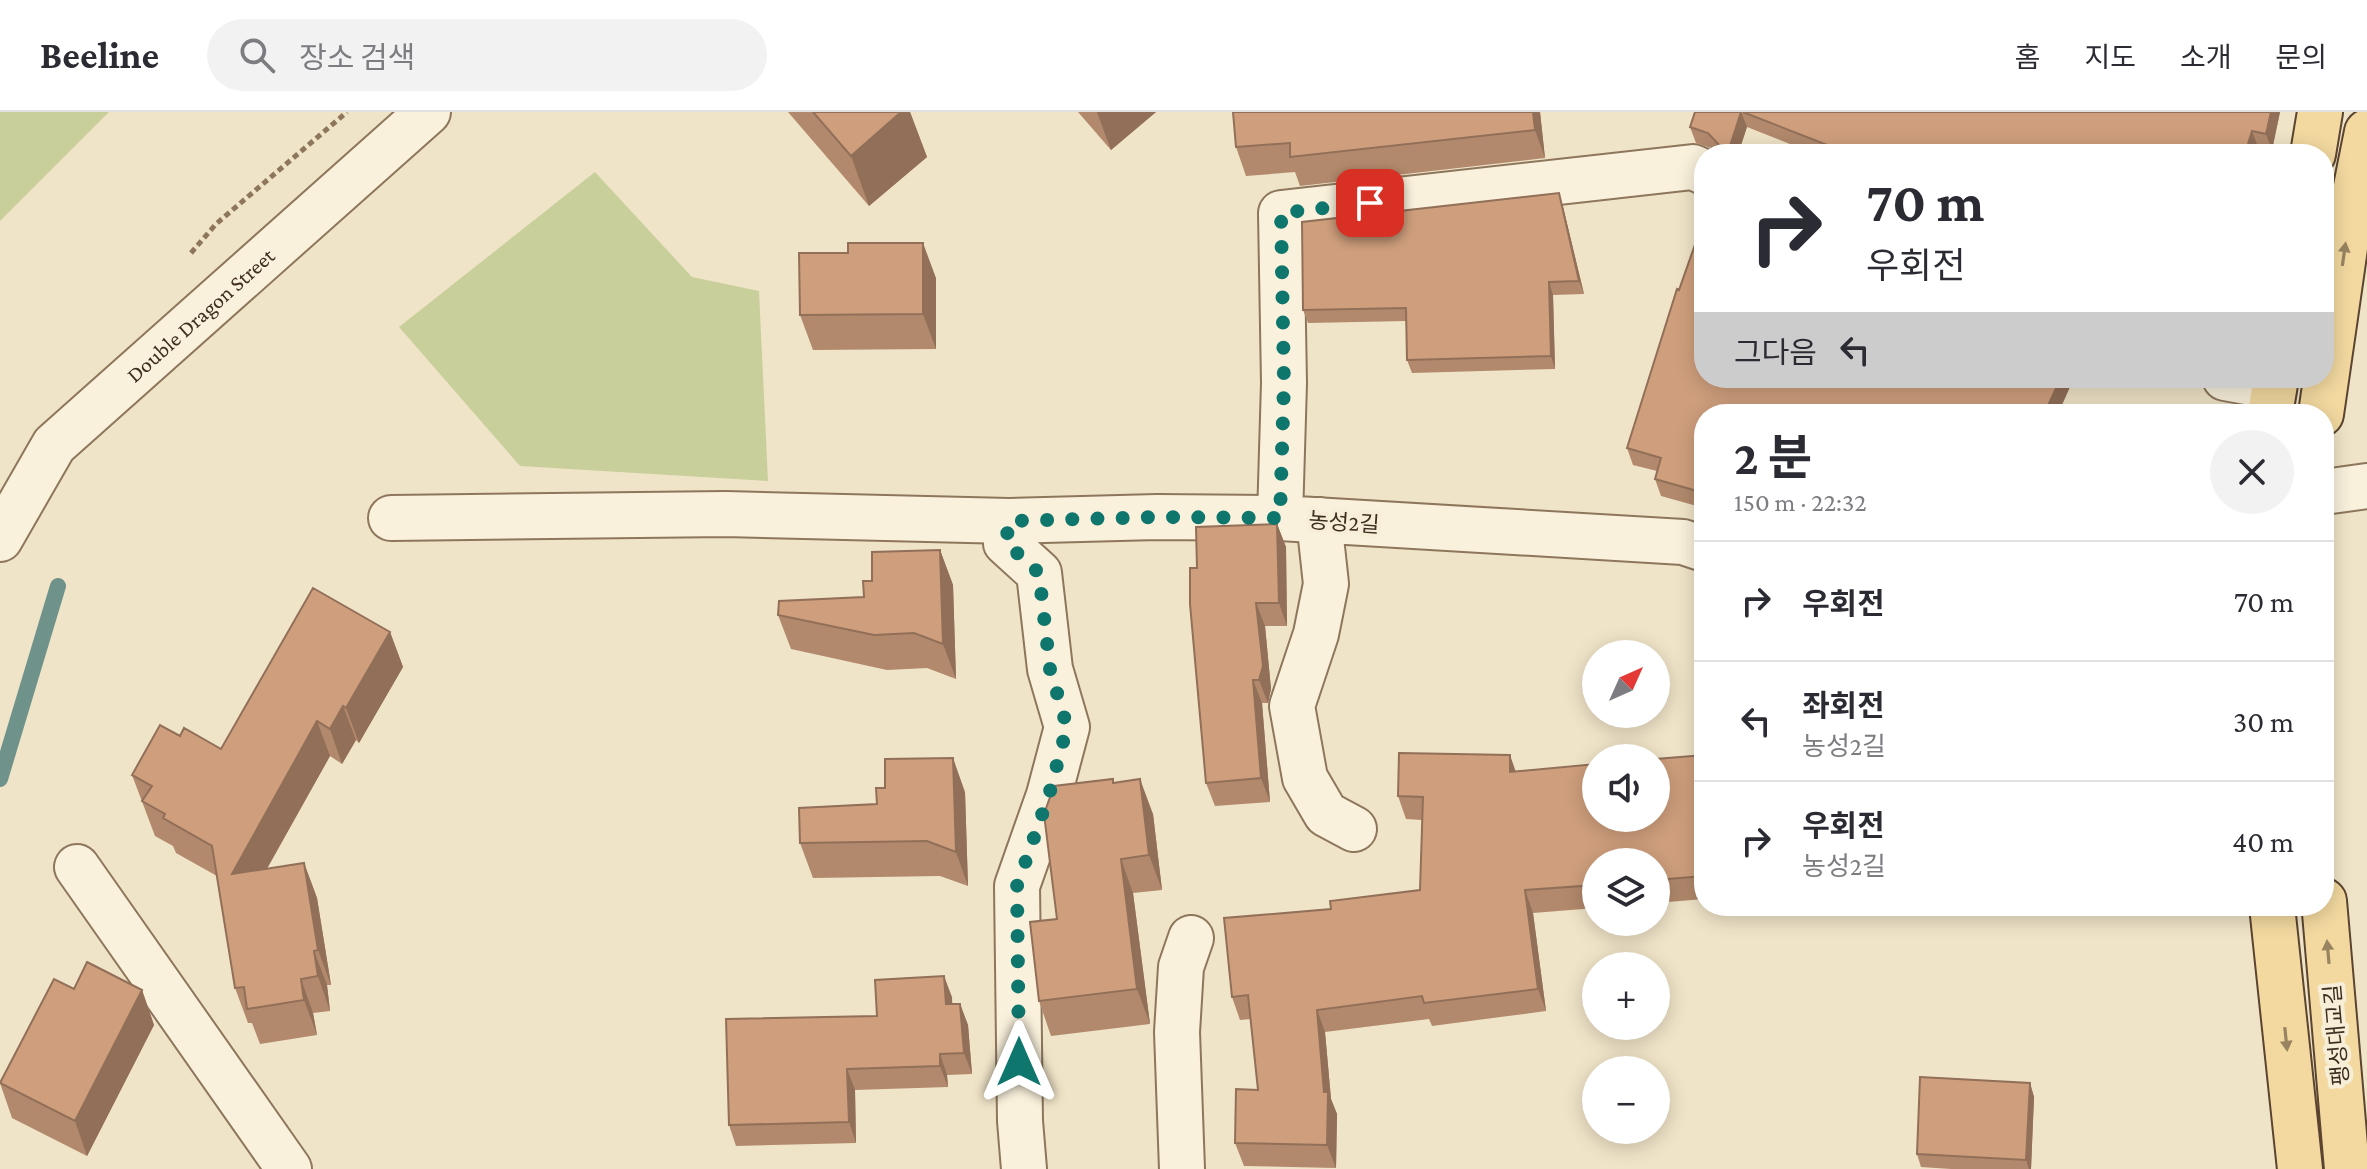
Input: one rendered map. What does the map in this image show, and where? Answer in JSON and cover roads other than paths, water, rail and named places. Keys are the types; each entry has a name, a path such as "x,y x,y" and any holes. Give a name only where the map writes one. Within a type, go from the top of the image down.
{"main road":[{"path":"2315,144 2320,112"},
{"path":"2334,324 2348,227 2367,132"},
{"path":"2273,916 2300,1169"},
{"name":"팽성대교길","path":"2325,916 2347,1169"}],"street":[{"name":"Double Dragon Street","path":"0,539 54,445 428,112"},
{"name":"농성2길","path":"1694,167 1281,213 1284,383 1300,519 1683,542 1694,546"},
{"path":"2334,491 2367,486"},
{"path":"391,518 726,514 1009,521 1157,517 1300,519 1326,584 1316,634 1292,706 1305,778 1326,814 1354,829"},
{"path":"1009,521 1006,543 1039,573 1050,669 1067,727 1049,795 1017,886 1020,1121 1024,1169"},
{"path":"77,867 289,1169"},
{"path":"1182,1169 1177,1032 1181,967 1191,938"}],"waterway":[{"path":"0,779 58,586"}]}
